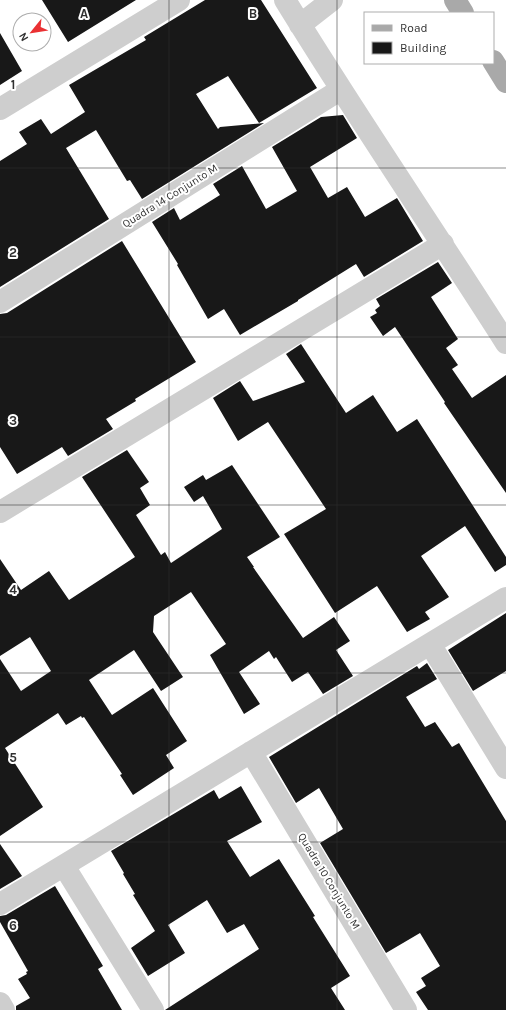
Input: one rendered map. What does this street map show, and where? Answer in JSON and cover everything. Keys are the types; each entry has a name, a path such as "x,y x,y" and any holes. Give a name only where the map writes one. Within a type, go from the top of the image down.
{"main road":[{"path":"455,0 462,12"},
{"path":"494,63 506,82"}],"street":[{"path":"0,109 179,0"},
{"path":"285,0 340,90 443,244 506,343"},
{"path":"300,25 332,0"},
{"name":"Quadra 14 Conjunto M","path":"0,302 340,90"},
{"path":"0,512 443,244"},
{"path":"0,904 506,598"},
{"path":"430,644 506,768"},
{"name":"Quadra 10 Conjunto M","path":"251,752 406,1010"},
{"path":"64,866 153,1010"},
{"path":"0,1003 4,1010"}],"building":[{"path":"42,0 136,0 68,42 52,16 52,12 49,12"},
{"path":"205,0 261,0 317,88 259,123 228,76 196,94 218,129 220,127 264,123 142,199 130,180 127,181 96,130 66,148 109,219 0,287 0,161 27,144 19,132 41,119 51,134 85,112 69,85 146,40 144,37"},
{"path":"0,33 22,71 0,85"},
{"path":"343,115 357,138 310,167 328,198 347,187 365,217 397,198 423,241 364,277 356,264 298,301 240,335 224,309 208,319 177,265 178,264 152,222 174,208 180,220 220,195 213,184 242,166 266,209 297,191 272,147 321,117"},
{"path":"122,241 196,362 135,399 136,401 106,419 113,429 68,456 62,447 17,474 0,447 0,314 7,313"},
{"path":"438,262 452,283 431,297 458,339 446,348 458,365 452,369 472,398 506,375 506,493 444,403 445,402 395,327 383,336 370,317 377,313 375,310 380,306 376,299"},
{"path":"301,344 346,413 373,395 397,432 417,419 506,557 506,565 495,572 465,526 421,556 449,597 425,612 430,619 407,632 377,586 335,613 284,534 326,509 268,422 238,441 213,398 240,381 253,401 305,382 286,354"},
{"path":"127,450 149,482 140,488 150,505 136,515 161,555 165,552 171,563 222,529 203,496 194,502 184,487 203,475 206,480 232,465 280,537 247,557 303,638 334,617 350,641 336,650 353,676 323,694 308,672 292,682 276,657 274,659 269,651 239,672 260,704 244,714 210,655 226,644 191,592 154,616 153,632 183,677 161,691 134,650 89,680 112,715 153,688 187,741 166,755 174,768 133,795 120,775 122,774 84,717 82,718 81,716 66,725 58,713 5,748 43,807 0,836 0,659 21,691 51,671 30,637 0,656 0,559 21,590 49,571 69,600 135,557 82,477"},
{"path":"506,613 506,671 473,691 448,650"},
{"path":"427,663 437,679 406,697 425,727 435,722 452,747 459,743 506,821 506,1010 428,1010 416,992 426,986 421,978 440,966 420,933 386,953 320,843 343,829 319,788 296,803 269,757 417,666 419,669"},
{"path":"241,786 262,822 227,841 250,877 279,859 315,916 313,917 350,976 331,988 345,1010 165,1010 259,949 244,924 227,933 207,900 168,925 185,953 148,976 131,948 155,931 133,895 135,894 111,851 214,790 219,799"},
{"path":"0,844 22,876 0,889"},
{"path":"55,886 103,966 98,969 122,1010 16,1010 16,1006 30,998 18,979 27,974 26,972 28,971 0,922 0,916 6,915"}]}
